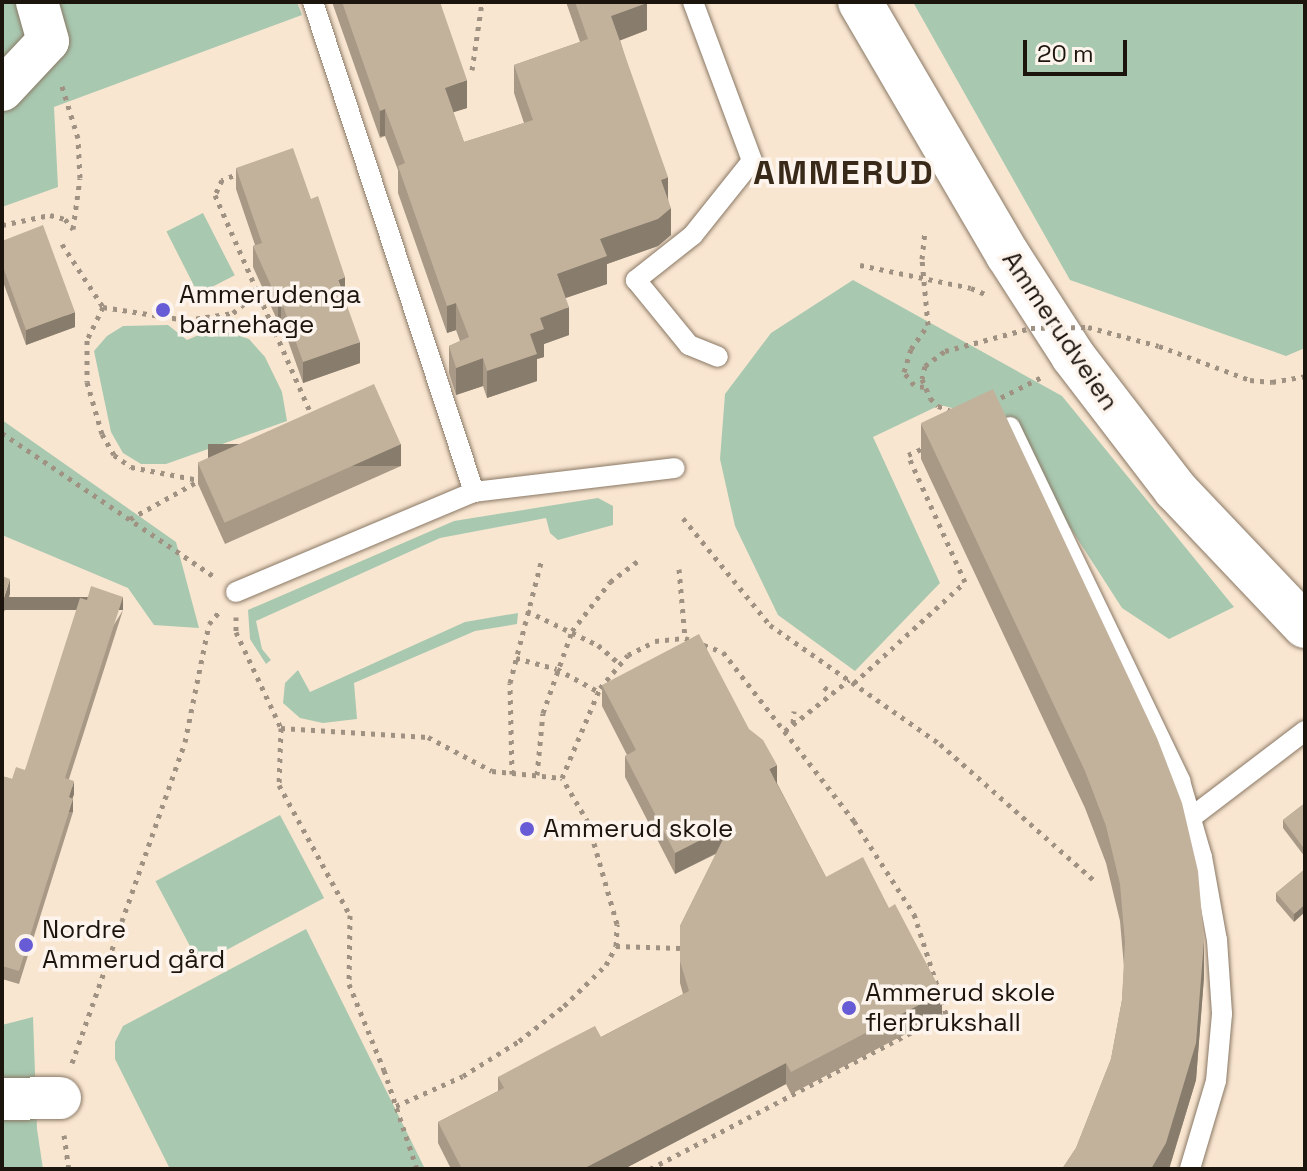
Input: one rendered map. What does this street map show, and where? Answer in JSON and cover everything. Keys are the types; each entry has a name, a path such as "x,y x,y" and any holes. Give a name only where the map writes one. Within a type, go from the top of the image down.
{"street":[{"path":"2,90 48,41 37,2"},
{"name":"Ammerudveien","path":"860,2 1001,243 1073,356 1183,498 1305,626"},
{"path":"2,1099 60,1098"}],"lane":[{"path":"313,2 474,492"},
{"path":"693,2 752,161 693,235 636,280 689,345 718,357"},
{"path":"1010,427 1141,694 1192,817 1217,940 1222,1014 1216,1081 1190,1169"},
{"path":"236,592 474,492 675,468"},
{"path":"1192,817 1305,731"}],"path":[{"path":"472,70 482,2"},
{"path":"2,225 50,215 65,219 73,229 80,178 78,138 48,41"},
{"path":"250,169 222,180 215,195 313,418 301,425"},
{"path":"924,387 914,385 904,372 911,349 928,325 922,242 925,232"},
{"path":"62,244 103,307 186,320 233,313 258,292"},
{"path":"860,265 971,288 998,301"},
{"path":"103,307 87,340 87,382 102,434 114,455 131,467 200,481"},
{"path":"959,411 938,406 924,387 925,366 945,351 1031,328 1088,327 1159,346 1250,380 1272,382 1305,376"},
{"path":"985,404 1044,376"},
{"path":"2,433 236,592"},
{"path":"785,731 832,693 851,682 965,582 908,455 936,442"},
{"path":"130,519 212,474"},
{"path":"683,518 770,625 940,744 1096,882"},
{"path":"512,774 510,683 542,558"},
{"path":"537,775 543,713 572,631 610,582 641,559"},
{"path":"679,569 685,638"},
{"path":"236,592 236,632 281,728 279,785 350,915 349,984 417,1169"},
{"path":"69,1169 60,1098 105,961 185,742 209,624 236,592"},
{"path":"527,611 598,645 620,664"},
{"path":"562,778 599,692 628,655 655,641 685,638 723,652 854,821 914,914 946,1014 650,1169"},
{"path":"516,658 557,669 599,692"},
{"path":"824,687 832,693"},
{"path":"793,724 794,711"},
{"path":"281,728 428,737 492,771 562,778"},
{"path":"396,1106 463,1076 519,1041 564,1006 606,965 616,946 617,924 588,822 562,778"},
{"path":"616,946 680,948"}],"green space":[{"path":"2,2 297,2 302,15 54,107 58,187 2,207"},
{"path":"913,2 1305,2 1305,348 1286,356 1070,280"},
{"path":"203,213 235,275 198,294 166,232"},
{"path":"853,280 1062,396 1234,607 1169,639 1122,608 1001,420 940,405 873,437 940,583 855,671 778,615 735,526 720,459 725,394 771,333"},
{"path":"168,325 187,340 215,328 249,339 265,357 282,392 287,421 166,464 141,464 123,453 111,432 94,351 107,336 123,326"},
{"path":"2,420 176,542 199,628 154,625 128,588 2,535"},
{"path":"598,498 613,506 613,525 558,540 550,533 546,518 440,538 256,621 262,649 271,660 266,664 250,639 248,610 454,521"},
{"path":"518,613 517,624 475,631 354,683 357,719 323,723 300,718 283,703 285,683 298,670 310,692 465,622"},
{"path":"280,815 324,898 200,964 156,881"},
{"path":"306,929 425,1169 170,1169 115,1059 115,1042 123,1026"},
{"path":"33,1017 37,1129 43,1169 2,1169 2,1025"}],"building":[{"path":"342,2 440,2 467,80 445,88 464,142 533,120 514,65 588,39 575,2 647,2 611,16 668,177 661,180 671,208 658,219 600,239 607,256 557,274 569,307 540,318 544,329 530,334 537,354 487,371 483,358 456,368 449,346 469,337 456,303 447,306 398,166 405,163 385,109 380,111"},
{"path":"293,148 311,199 318,196 345,277 338,280 360,342 303,362 281,300 278,301 253,246 262,243 236,168"},
{"path":"43,225 75,312 26,330 2,264 2,241"},
{"path":"374,384 401,444 225,523 198,463"},
{"path":"993,389 1157,738 1182,803 1198,871 1204,940 1196,1043 1166,1143 1151,1169 1062,1169 1076,1148 1111,1059 1122,1000 1125,942 1120,884 1106,826 1085,771 921,423"},
{"path":"2,576 10,579 2,604"},
{"path":"91,586 123,597 65,778 74,781 69,797 73,799 19,971 2,966 2,776 12,779 16,767 25,770 80,598 87,600"},
{"path":"699,634 749,729 763,740 777,765 769,769 826,877 863,857 889,908 895,904 942,993 791,1072 786,1063 583,1169 462,1169 438,1122 504,1088 498,1077 556,1046 595,1026 601,1037 689,991 680,961 680,926 730,825 675,853 625,756 636,750 602,685"},
{"path":"1305,803 1305,850 1283,820"},
{"path":"1305,869 1305,904 1294,914 1276,893"}],"place":[{"name":"Ammerudenga barnehage","path":"163,310"},
{"name":"Ammerud skole","path":"527,829"},
{"name":"Nordre Ammerud gård","path":"26,945"},
{"name":"Ammerud skole flerbrukshall","path":"849,1008"}],"district":[{"name":"AMMERUD","path":"844,173"}]}
